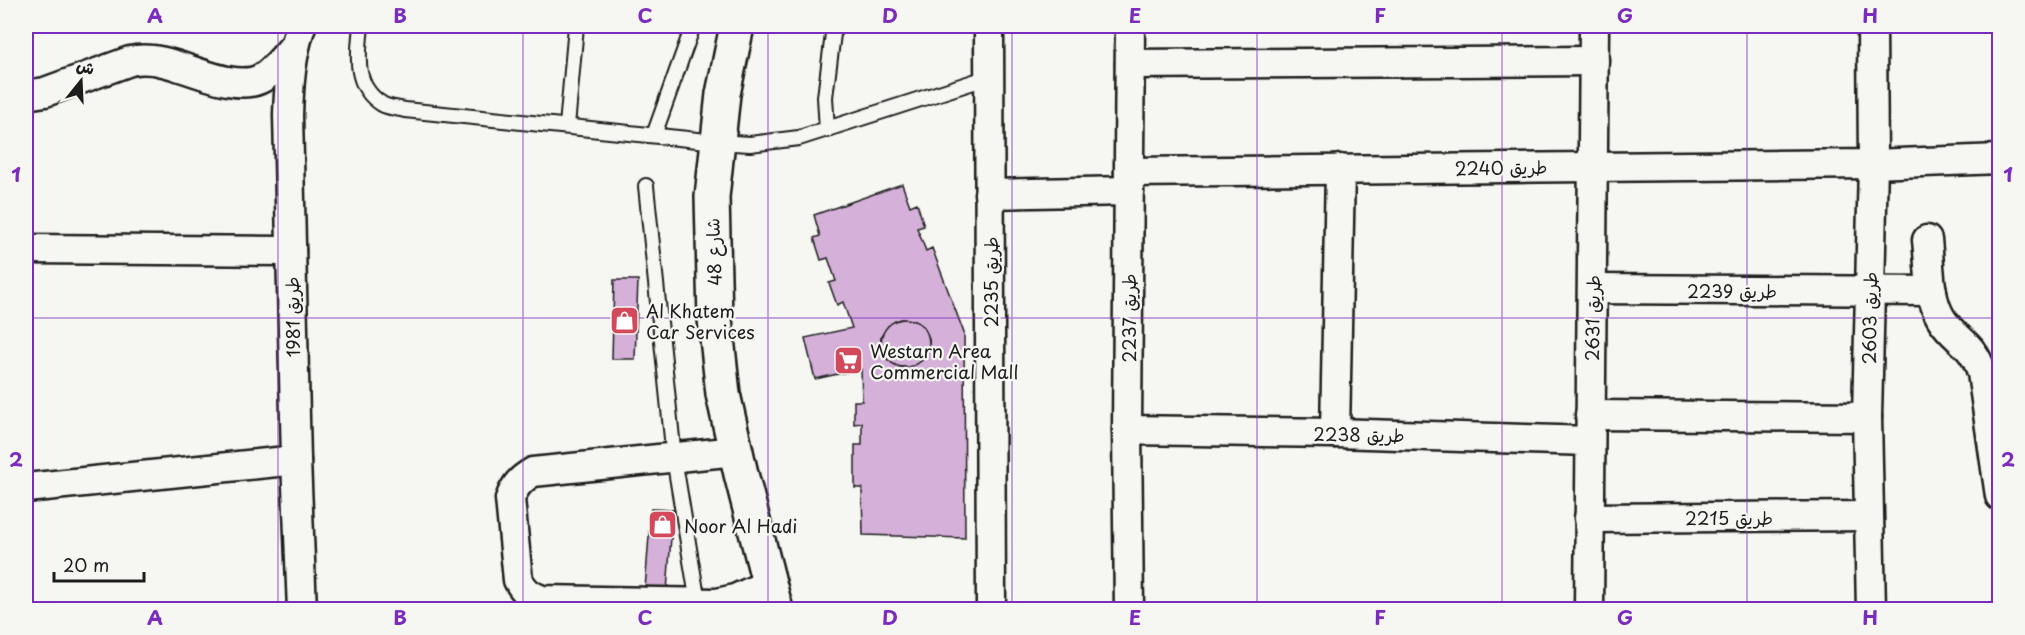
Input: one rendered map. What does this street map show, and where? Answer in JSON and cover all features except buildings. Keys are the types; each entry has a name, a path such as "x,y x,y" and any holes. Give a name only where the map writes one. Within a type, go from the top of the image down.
{"street":[{"name":"شارع 48","path":"737,26 723,94 712,197 715,319 723,394 771,601"},
{"name":"طريق 2235","path":"989,26 991,609"},
{"name":"طريق 2237","path":"1129,609 1127,430 1130,26"},
{"name":"طريق 2631","path":"1589,609 1594,26"},
{"name":"طريق 2603","path":"1871,609 1867,417 1873,164 1872,26"},
{"path":"26,95 45,92 130,61 142,59 161,61 238,83 251,82 262,78 272,69 298,35"},
{"name":"طريق 1981","path":"298,35 289,80 288,115 302,609"},
{"path":"1130,64 1594,61"},
{"name":"طريق 2240","path":"989,194 1129,182 1340,170 1873,164 2000,159"},
{"path":"1335,433 1340,170"},
{"path":"1927,240 1935,308 1942,321 1972,349 1982,373 2000,496"},
{"path":"26,249 291,251"},
{"name":"طريق 2239","path":"1593,289 1932,291"},
{"name":"طريق 2238","path":"1127,430 1335,433 1590,428 1867,417"},
{"path":"736,451 534,472 514,487 510,498 515,568 523,589 531,597 542,600 698,603 735,599 771,601"},
{"path":"26,488 296,460"},
{"name":"طريق 2215","path":"1589,518 1868,516"}],"lane":[{"path":"361,26 358,69 366,90 383,105 405,110 717,142 750,144 771,142 827,130 989,77"},
{"path":"567,126 576,26"},
{"path":"654,135 693,26"},
{"path":"827,130 825,97 833,32"},
{"path":"646,186 674,458 698,603"}],"path":[{"path":"774,26 833,32"}],"place":[{"name":"Al Khatem Car Services","path":"625,320"},
{"name":"Westarn Area Commercial Mall","path":"849,360"},
{"name":"Noor Al Hadi","path":"663,525"}]}
